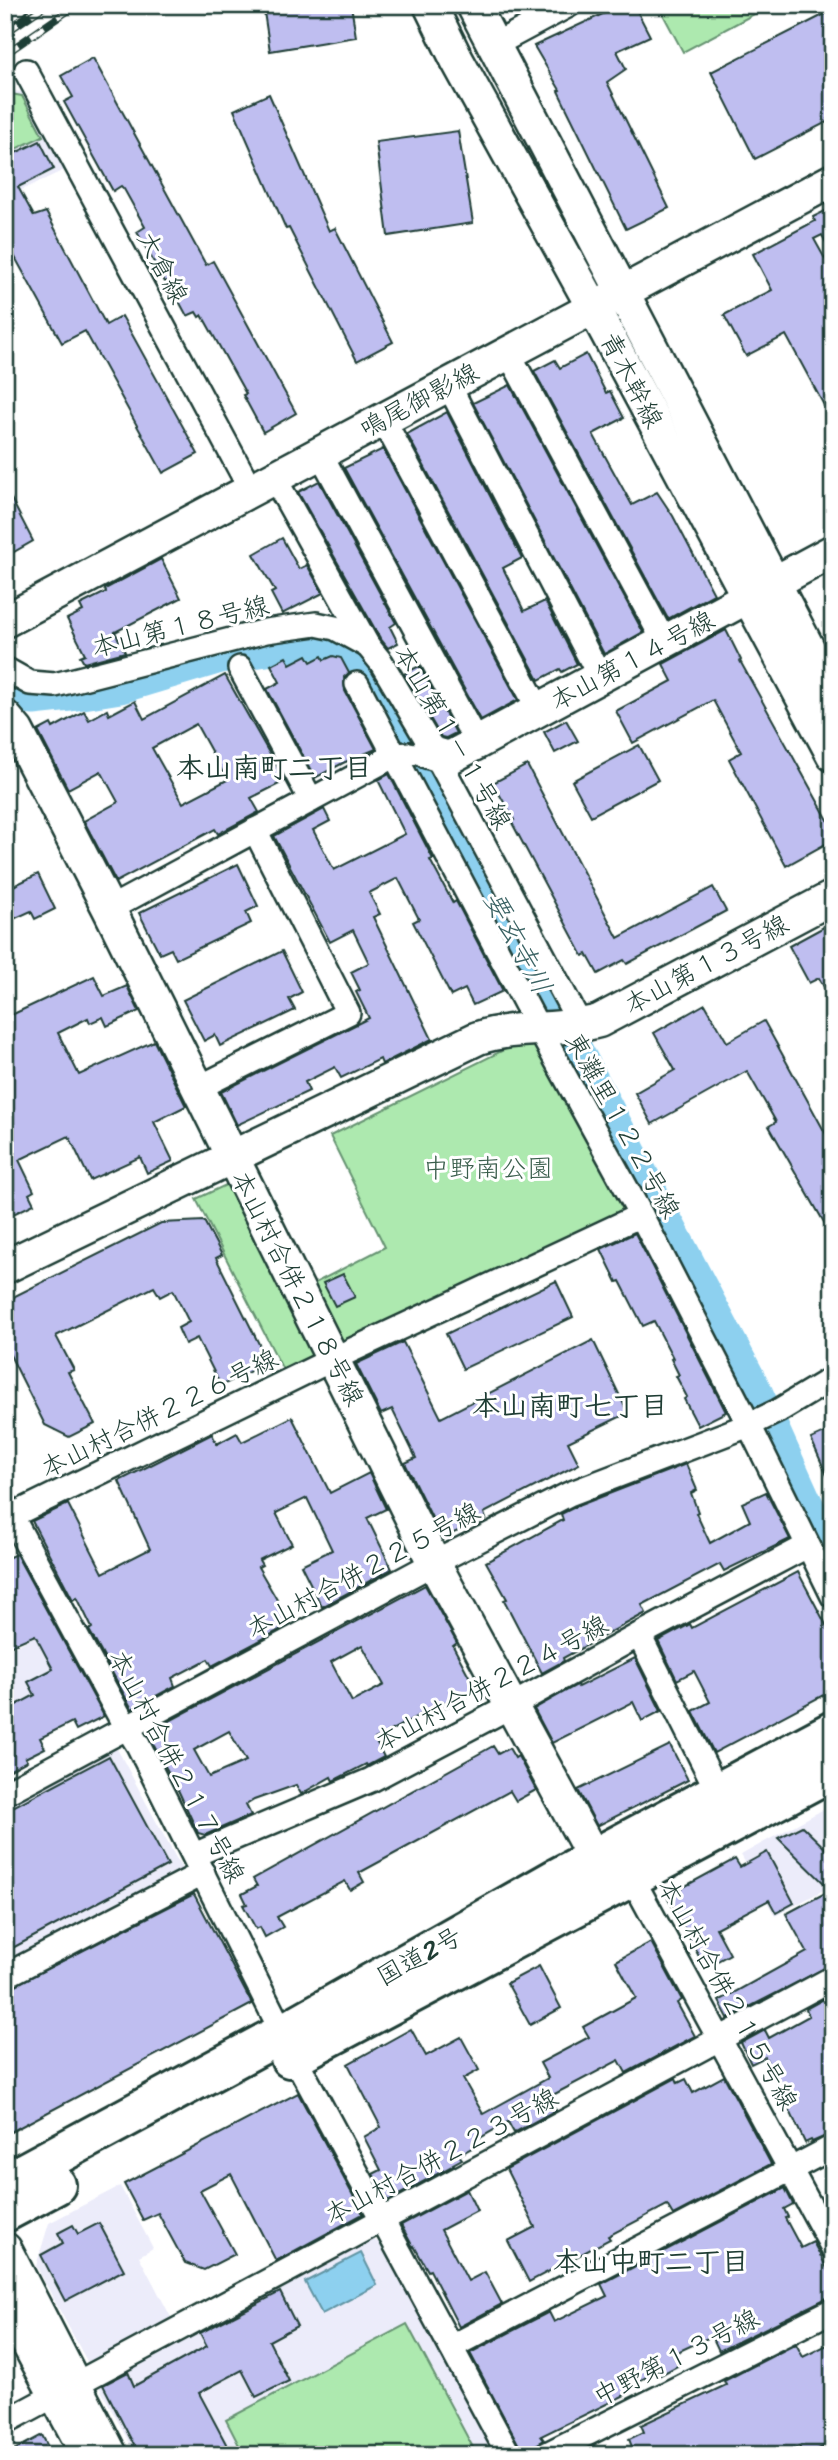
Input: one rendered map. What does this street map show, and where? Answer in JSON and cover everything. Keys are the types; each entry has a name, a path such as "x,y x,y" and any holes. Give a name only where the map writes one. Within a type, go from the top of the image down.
{"highway":[{"name":"国道2号","path":"5,2212 288,2045 594,1858 833,1731"},
{"name":"国道2号","path":"5,2183 632,1878 833,1770"}],"street":[{"path":"5,12 16,5"},
{"name":"青木幹線","path":"430,5 457,60 593,307 761,590 833,696"},
{"name":"青木幹線","path":"474,5 621,292 761,590 833,755"},
{"path":"496,44 569,5"},
{"name":"大倉線","path":"26,71 263,483"},
{"name":"鳴尾御影線","path":"5,621 833,180"},
{"path":"508,352 664,643"},
{"path":"448,384 600,677"},
{"path":"383,419 539,710"},
{"path":"320,453 477,743"},
{"name":"本山第１－１号線","path":"263,483 381,662 415,754 562,1028"},
{"name":"本山第１４号線","path":"415,754 449,758 833,551"},
{"name":"本山第１８号線","path":"5,669 30,682 55,685 266,631 316,624 335,628 368,646"},
{"path":"240,668 311,800"},
{"name":"東灘里１２２号線","path":"357,684 415,754 562,1028 641,1215 762,1419 807,1546 833,1596"},
{"name":"本山村合併２１８号線","path":"5,717 18,731 109,909 434,1563 594,1858"},
{"path":"109,909 311,800 415,754"},
{"path":"198,1088 348,1013 255,830"},
{"name":"本山第１３号線","path":"5,1267 478,1038 500,1031 562,1028 599,1021 833,897"},
{"name":"本山村合併２２６号線","path":"7,1513 641,1215"},
{"name":"本山村合併２２５号線","path":"5,1793 434,1563 569,1494 762,1419 833,1378"},
{"name":"本山村合併２１７号線","path":"7,1513 138,1745 288,2045 509,2455"},
{"name":"本山村合併２２４号線","path":"5,1976 199,1864 372,1780 807,1546"},
{"path":"639,1635 718,1792"},
{"name":"本山村合併２１５号線","path":"632,1878 833,2248"},
{"name":"本山村合併２２３号線","path":"5,2422 833,1978"},
{"path":"451,2347 833,2147"},
{"path":"5,2249 57,2353 65,2389 87,2455"},
{"path":"5,2301 111,2455"},
{"name":"中野第１３号線","path":"545,2455 833,2310"}],"shaded area":[{"path":"12,91 24,92 64,170 5,198 5,95"},
{"path":"56,1625 80,1671 5,1710 5,1652"},
{"path":"115,1745 183,1871 5,1965 5,1803"},
{"path":"833,1804 833,1885 775,1916 741,1855"},
{"path":"120,2186 153,2248 139,2256 173,2321 89,2365 36,2266 49,2223"},
{"path":"370,2238 385,2246 495,2455 136,2455 96,2381"}],"green space":[{"path":"658,5 771,5 683,52"},
{"path":"11,94 22,96 43,136 5,154 5,97"},
{"name":"中野南公園","path":"532,1036 627,1210 341,1346 311,1285 385,1247 330,1136"},
{"path":"230,1183 317,1356 284,1372 196,1199"},
{"path":"407,2324 477,2455 244,2455 226,2420"}],"water":[{"path":"361,2253 377,2285 322,2314 305,2282"}],"building":[{"path":"291,5 351,5 356,37 270,51 264,12 292,7"},
{"path":"622,5 634,5 650,36 617,51 626,69 607,82 669,208 626,229 558,91 560,90 534,46"},
{"path":"833,10 833,119 755,159 711,72"},
{"path":"93,58 206,265 213,261 296,413 263,432 243,395 246,394 202,315 199,317 196,312 187,316 137,232 145,227 124,189 121,186 113,191 64,102 73,97 61,76"},
{"path":"269,94 329,231 335,228 393,342 357,361 289,228 286,229 234,110"},
{"path":"458,131 473,223 388,236 376,142"},
{"path":"40,141 54,169 18,187 34,216 46,212 106,325 122,316 198,454 163,473 85,331 62,343 5,239 5,158"},
{"path":"833,207 833,256 822,235 814,239 833,273 833,422 786,335 746,356 724,315 772,290 753,254 815,221 813,217"},
{"path":"586,354 606,393 610,391 624,418 593,434 632,505 657,492 673,516 714,594 668,619 534,371 555,360 560,368"},
{"path":"510,385 643,632 604,654 473,403"},
{"path":"447,412 522,558 503,568 524,611 545,601 577,664 562,672 560,669 539,680 407,434"},
{"path":"383,449 518,700 481,720 344,468"},
{"path":"319,481 396,623 390,627 398,643 388,648 298,492"},
{"path":"5,487 33,541 5,557"},
{"path":"282,538 299,569 307,565 323,593 282,614 271,593 275,591 254,554"},
{"path":"161,559 181,598 115,632 125,652 84,663 80,656 85,654 67,619 83,611 80,605 106,592 105,589"},
{"path":"726,630 740,661 833,829 833,840 786,866 729,759 741,752 713,700 633,743 616,711 672,681 663,664"},
{"path":"307,655 311,662 322,656 324,660 333,656 341,658 349,673 344,677 345,691 376,749 315,778 267,689 280,682 271,665 286,657 290,664"},
{"path":"419,666 456,733 446,738 441,737 404,674"},
{"path":"225,675 285,781 251,798 259,812 218,834 215,829 116,882 84,821 118,802 101,771 68,789 38,731 51,724 53,728 84,711 89,720 107,710 109,715 135,701 144,719","holes":["196,724 227,780 183,803 152,748"]},
{"path":"566,720 578,741 555,753 544,732"},
{"path":"639,745 658,780 591,816 572,781"},
{"path":"527,765 618,938 713,887 726,911 627,964 624,960 598,974 587,954 583,956 493,783"},
{"path":"389,774 433,859 430,860 453,903 456,901 503,991 473,1005 465,989 451,996 413,922 419,919 398,878 369,893 380,914 373,917 432,1039 382,1064 380,1059 341,1078 335,1067 305,1082 309,1091 237,1125 221,1092 369,1018 356,992 360,990 351,972 369,963 353,930 330,942 274,836 324,809 330,821 313,830 334,870 405,834 378,780"},
{"path":"238,864 258,906 246,912 251,923 176,959 171,949 160,954 139,913"},
{"path":"38,874 55,909 35,919 31,911 5,923 5,890"},
{"path":"833,922 833,1003 819,978 809,983 789,946"},
{"path":"282,951 302,992 289,999 295,1010 220,1046 215,1035 204,1041 183,1000"},
{"path":"94,976 104,996 127,986 139,1011 107,1026 103,1017 90,1023 88,1018 58,1033 79,1075 154,1041 186,1106 154,1122 173,1161 147,1173 140,1157 90,1180 69,1136 19,1160 34,1191 29,1194 34,1204 5,1218 5,1018"},
{"path":"705,1004 727,1042 764,1021 833,1147 833,1238 769,1126 776,1122 747,1071 652,1124 635,1093 675,1070 654,1033"},
{"path":"204,1221 222,1255 216,1258 268,1362 221,1386 197,1338 185,1344 178,1328 189,1322 173,1290 160,1297 154,1287 56,1336 74,1370 68,1372 95,1424 69,1437 45,1425 5,1345 5,1313 15,1296 161,1223"},
{"path":"635,1233 726,1412 698,1426 684,1399 687,1397 676,1376 679,1375 671,1359 673,1358 654,1321 643,1326 601,1249"},
{"path":"343,1274 355,1297 335,1306 323,1283"},
{"path":"556,1281 573,1317 463,1369 446,1334"},
{"path":"593,1340 628,1413 568,1442 579,1464 484,1513 486,1519 442,1538 405,1463 416,1458 392,1409 381,1414 356,1364 403,1342 441,1418"},
{"path":"292,1417 330,1493 369,1473 386,1509 367,1518 392,1569 322,1607 301,1565 332,1550 307,1498 276,1513 292,1544 259,1560 262,1565 258,1567 291,1624 212,1666 208,1659 172,1678 175,1686 132,1709 89,1630 92,1628 77,1597 73,1600 32,1521 68,1504 103,1573 150,1549 119,1481 212,1434 217,1444 237,1433 242,1442"},
{"path":"833,1429 833,1489 811,1439"},
{"path":"686,1464 697,1490 691,1493 698,1512 696,1513 710,1543 750,1521 742,1503 766,1492 790,1539 724,1571 720,1564 642,1605 646,1613 563,1658 564,1661 542,1673 486,1562 563,1520 561,1514 575,1507"},
{"path":"16,1554 104,1716 76,1730 72,1722 40,1738 45,1748 25,1758 27,1761 5,1773 5,1711 35,1695 28,1682 53,1669 35,1635 5,1648 5,1559"},
{"path":"798,1572 833,1638 833,1690 714,1753 693,1711 710,1702 694,1671 677,1680 658,1641 690,1624 692,1628"},
{"path":"425,1585 457,1643 453,1646 477,1691 446,1707 444,1702 375,1739 384,1757 367,1766 366,1764 333,1781 331,1777 301,1794 296,1785 254,1800 246,1805 251,1815 205,1835 198,1833 147,1733","holes":["362,1645 384,1685 352,1702 331,1662","229,1731 246,1761 209,1777 194,1750"]},
{"path":"635,1658 661,1711 642,1721 633,1702 552,1743 534,1709"},
{"path":"670,1745 688,1780 597,1826 578,1790"},
{"path":"493,1746 498,1754 509,1748 515,1758 518,1756 536,1790 516,1801 510,1791 359,1873 364,1882 350,1890 345,1881 277,1917 283,1927 265,1937 260,1927 256,1929 243,1905 247,1904 242,1894 257,1886 253,1879"},
{"path":"109,1756 168,1865 5,1952 5,1811"},
{"path":"802,1826 833,1856 833,1964 728,2018 719,2001 807,1952 786,1914 831,1890 778,1838"},
{"path":"767,1852 794,1903 776,1913 769,1900 716,1928 730,1954 705,1968 667,1896 735,1859 740,1867"},
{"path":"194,1894 252,2004 5,2135 5,1990"},
{"path":"651,1942 682,2000 677,2003 695,2036 626,2073 619,2060 549,2097 556,2110 514,2133 508,2122 475,2141 477,2145 459,2155 462,2159 454,2165 388,2201 373,2174 381,2170 364,2137 381,2127 348,2064 411,2029 426,2056 461,2037 479,2070 463,2079 483,2114 548,2078 540,2063 589,2037 583,2027 636,1998 616,1961"},
{"path":"539,1966 561,2008 530,2025 507,1983"},
{"path":"833,1994 833,2133 805,2143 765,2057 751,2064 741,2043 765,2030 769,2038 809,2016 806,2009"},
{"path":"724,2076 771,2164 673,2215 667,2205 529,2282 508,2241 535,2227 506,2169 676,2078 678,2083 686,2079 693,2093"},
{"path":"298,2093 363,2214 276,2261 231,2174 200,2190 235,2254 204,2270 185,2263 158,2213 143,2220 124,2184"},
{"path":"785,2188 793,2204 784,2209 788,2217 785,2218 801,2248 813,2242 833,2279 833,2295 719,2351 712,2336 673,2354 679,2365 657,2377 655,2373 626,2387 629,2393 541,2436 544,2440 523,2453 470,2353 549,2312 554,2322 607,2296 601,2284"},
{"path":"467,2190 477,2211 441,2230 468,2281 485,2272 502,2304 459,2327 430,2270 428,2271 401,2225"},
{"path":"99,2223 124,2270 65,2301 41,2255 63,2243 58,2233 73,2225 78,2234"},
{"path":"280,2292 297,2326 269,2341 289,2381 256,2397 242,2370 199,2393 232,2455 139,2455 103,2385 128,2372 134,2386 207,2346 200,2333"},
{"path":"833,2342 833,2442 806,2455 803,2455 799,2446 782,2455 635,2455 629,2439 644,2432 641,2425 726,2385 724,2381 796,2344 803,2357"},
{"path":"42,2435 52,2455 5,2455"}],"waterway":[{"name":"要玄寺川","path":"5,687 33,697 70,693 120,685 220,655 325,639 365,663 429,774 754,1392 804,1503 833,1558"}],"railway":[{"path":"5,33 46,5"},
{"path":"5,54 76,5"}],"district":[{"name":"本山南町二丁目","path":"274,767"},
{"name":"本山南町七丁目","path":"570,1405"},
{"name":"本山中町二丁目","path":"651,2261"}]}
